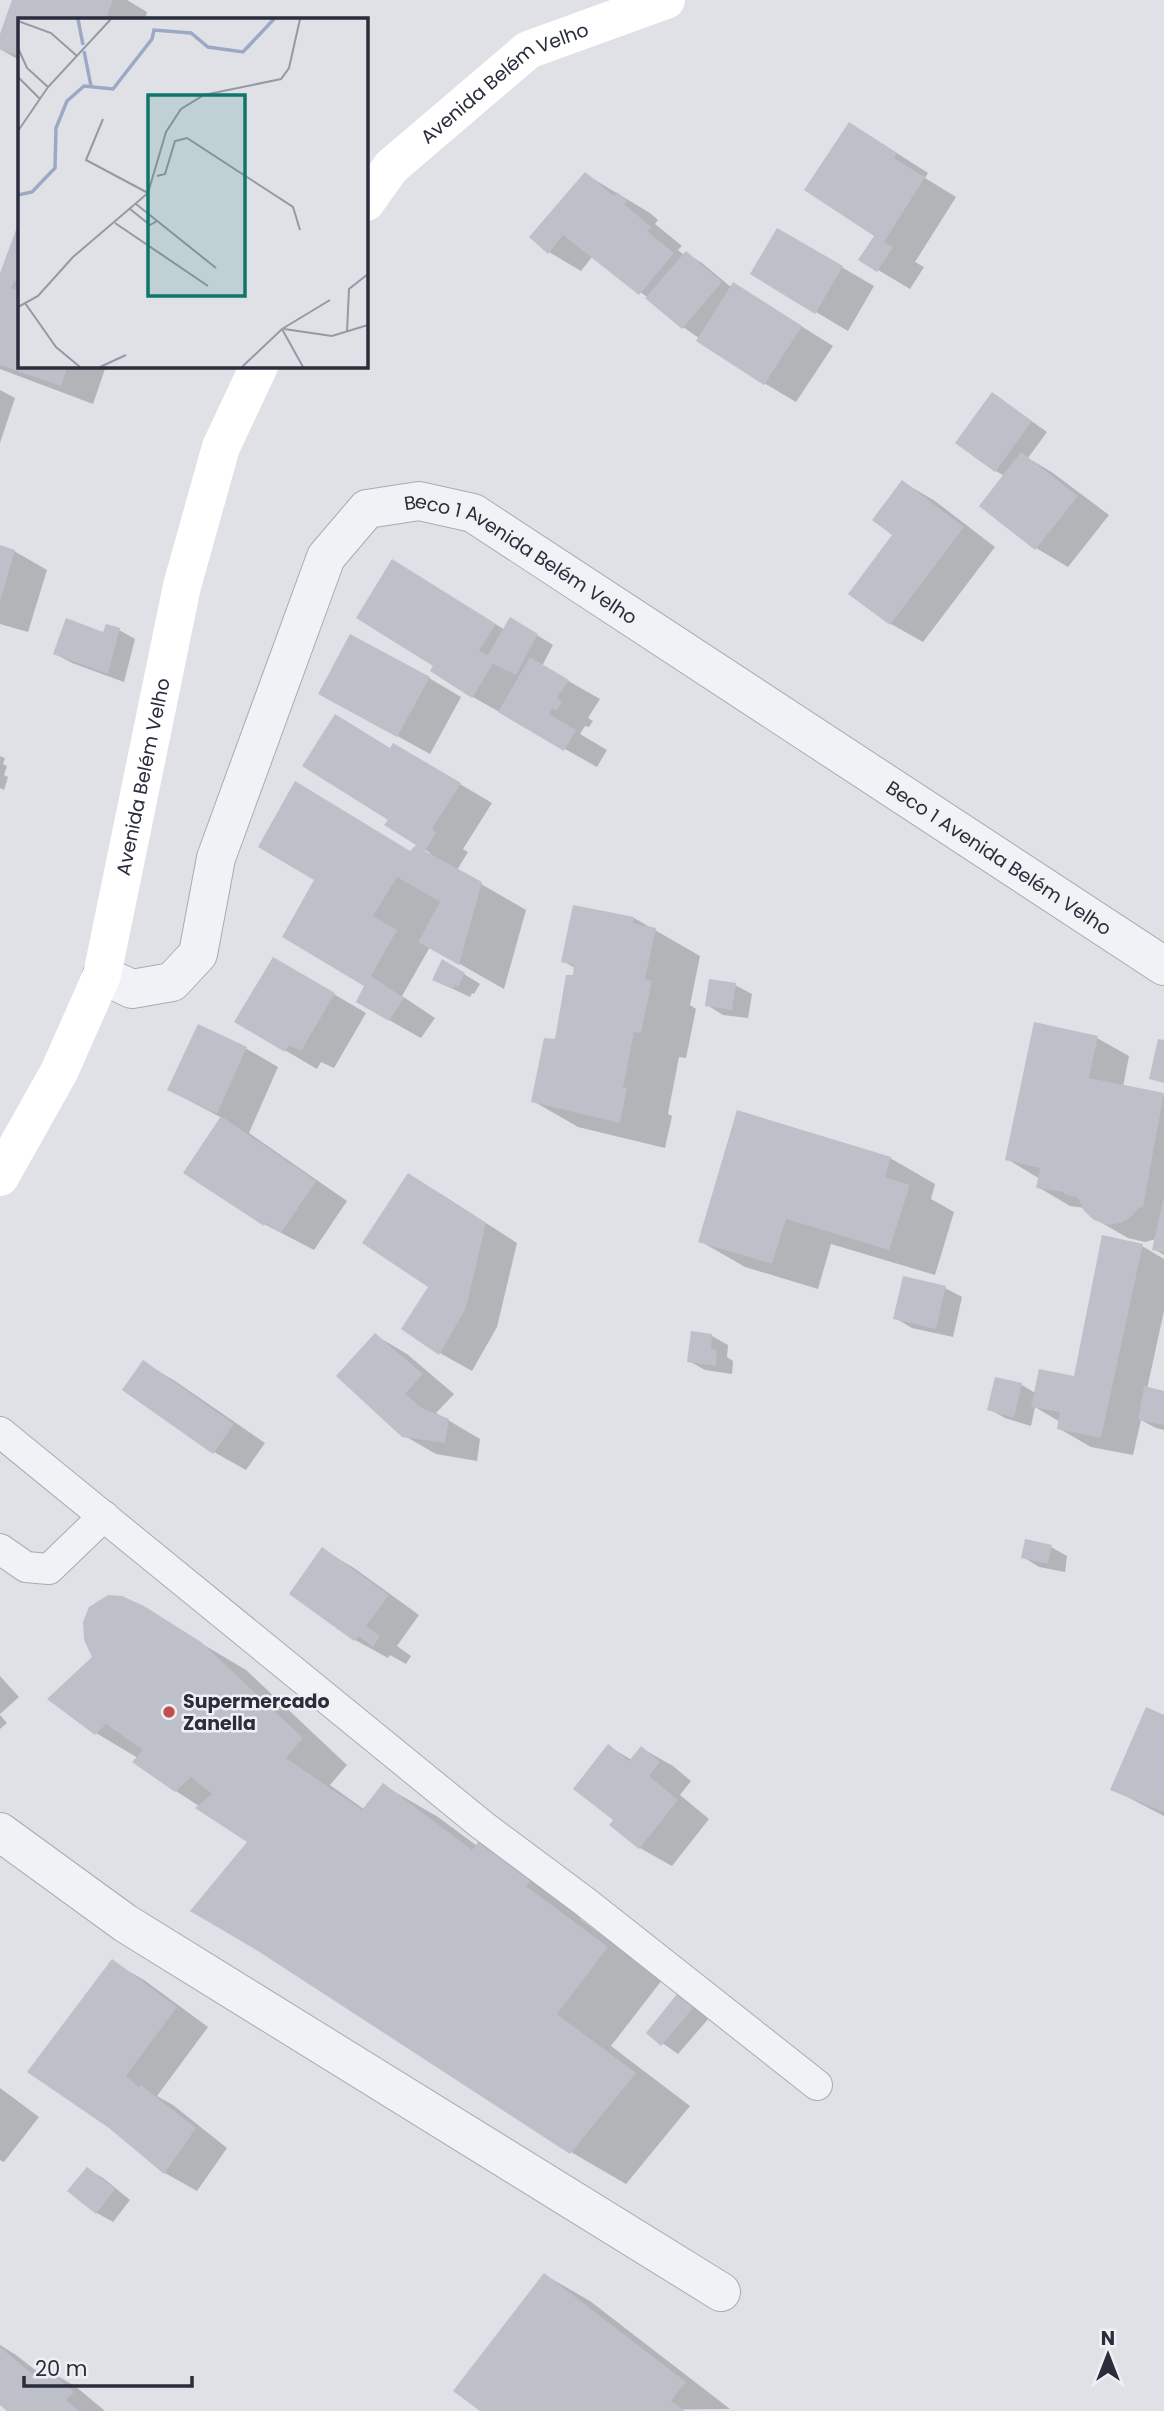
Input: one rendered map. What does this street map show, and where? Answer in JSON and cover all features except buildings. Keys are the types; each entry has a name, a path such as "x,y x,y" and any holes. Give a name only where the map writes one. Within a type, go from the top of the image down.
{"main road":[{"name":"Avenida Belém Velho","path":"368,199 391,167 528,50 666,0"},
{"name":"Avenida Belém Velho","path":"0,1176 59,1072 102,975 182,586 221,447 258,368"}],"street":[{"name":"Beco 1 Avenida Belém Velho","path":"102,975 132,989 172,982 198,954 216,858 326,557 367,509 419,501 473,513 1164,966"},
{"path":"0,1832 125,1923 721,2292"}],"lane":[{"path":"0,1432 482,1825 584,1901 817,2085"},
{"path":"0,1549 26,1567 49,1569 104,1516"}],"place":[{"name":"Supermercado Zanella","path":"169,1712"}]}
